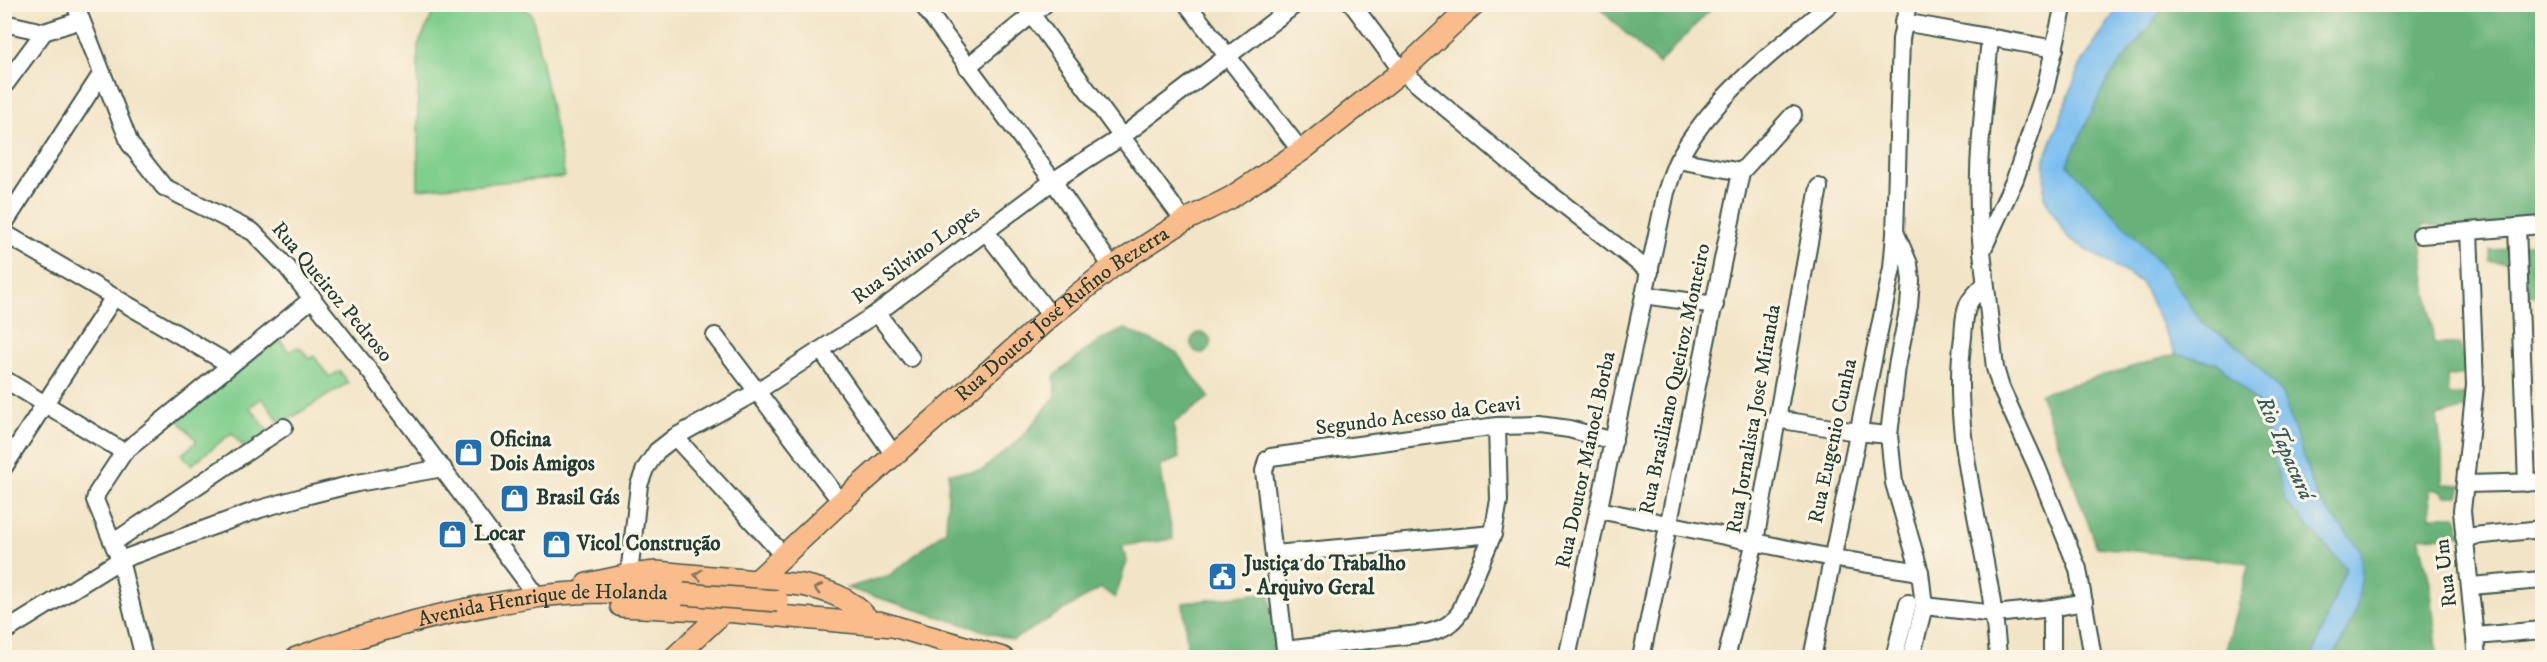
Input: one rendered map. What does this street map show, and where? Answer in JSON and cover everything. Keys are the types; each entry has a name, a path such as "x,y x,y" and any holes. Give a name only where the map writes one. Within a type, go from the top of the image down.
{"main road":[{"name":"Rua Doutor José Rufino Bezerra","path":"674,657 841,502 1051,316 1112,267 1184,221 1230,198 1301,151 1402,71 1474,4"},
{"path":"558,595 587,584 656,572 756,580 824,590 852,604 867,618"},
{"name":"Avenida Henrique de Holanda","path":"296,657 334,644 434,617 537,597 622,592 778,601 867,618 1003,657"},
{"path":"558,595 598,604 724,611 893,626"}],"street":[{"path":"922,4 1053,181 1112,267"},
{"path":"1187,4 1301,151"},
{"name":"Rua Silvino Lopes","path":"629,575 639,485 645,469 657,451 675,437 756,392 877,313 1053,181 1123,136 1296,4"},
{"path":"1352,4 1402,71 1527,176 1650,272"},
{"name":"Rua Doutor Manoel Borba","path":"1567,657 1666,192 1678,160 1700,126 1729,90 1830,4"},
{"name":"Rua Eugenio Cunha","path":"1812,657 1857,432 1886,302 1895,234 1903,22 1908,4"},
{"path":"1982,252 2015,179 2044,90 2064,4"},
{"path":"967,67 1033,8 1184,221"},
{"path":"4,86 44,33 78,12"},
{"name":"Rua Queiroz Pedroso","path":"78,12 130,144 164,187 253,232 313,298 443,468 537,597"},
{"path":"1903,22 2055,49"},
{"path":"4,23 44,33"},
{"path":"1990,39 1978,179 1978,219 1993,354 2001,388 2037,467 2078,569 2093,657"},
{"path":"4,225 102,73"},
{"path":"1678,160 1741,172 1793,115"},
{"name":"Rua Brasiliano Queiroz Monteiro","path":"1641,657 1741,172"},
{"name":"Rua Jornalista Jose Miranda","path":"1726,657 1755,541 1819,187"},
{"path":"2421,235 2542,225"},
{"path":"2466,484 2535,482 2517,227"},
{"name":"Rua Um","path":"2469,231 2475,385 2462,511 2477,657"},
{"path":"986,232 1051,316"},
{"path":"4,233 229,364"},
{"path":"1895,234 1909,264 1911,280 1889,435 1894,483 1920,572 1911,657"},
{"path":"1985,284 1971,299 1967,308 1960,364 1962,414 1973,510 1995,614 1998,657"},
{"path":"1644,295 1715,305"},
{"path":"4,467 47,404 114,297"},
{"path":"144,657 120,560 95,500 102,484 124,452 229,364 313,298"},
{"path":"877,313 911,358"},
{"path":"715,336 841,502"},
{"path":"821,350 894,455"},
{"path":"4,379 124,452"},
{"path":"1776,419 1889,435"},
{"name":"Segundo Acesso da Ceavi","path":"1275,554 1264,471 1271,457 1497,426 1540,425 1569,429 1614,441"},
{"path":"1493,534 1275,554 1286,654 1442,629 1453,623 1461,612 1493,534 1499,500 1497,426"},
{"path":"114,542 284,427"},
{"path":"675,437 783,555"},
{"path":"4,632 120,560 280,503 357,483 443,468"},
{"path":"1599,510 1668,522 1832,558 1920,572"},
{"path":"2464,537 2542,529"},
{"path":"2471,586 2542,580"},
{"path":"1916,604 1995,614 2084,602"},
{"path":"1894,657 1916,604"},
{"path":"2052,608 2052,657"},
{"path":"2476,636 2542,630"}],"green space":[{"path":"437,5 521,5 532,15 565,177 418,189 418,45"},
{"path":"1596,5 1715,5 1658,64"},
{"path":"2166,5 2542,5 2542,221 2442,227 2423,225 2421,241 2434,344 2459,344 2471,373 2447,377 2448,392 2451,395 2469,395 2470,407 2437,416 2442,452 2442,484 2462,485 2459,496 2445,496 2442,491 2430,489 2431,516 2456,516 2462,535 2419,537 2430,583 2438,657 2334,657 2356,611 2360,549 2317,498 2282,393 2240,347 2203,324 2067,164 2106,82"},
{"path":"2537,242 2540,295 2523,294 2521,245"},
{"path":"2512,249 2512,262 2490,262 2490,250"},
{"path":"1125,329 1176,352 1209,397 1173,424 1179,458 1160,466 1173,539 1122,546 1127,561 1115,598 1101,588 1013,640 847,588 890,575 946,530 949,473 981,471 1020,439 1056,396 1054,376 1098,341"},
{"path":"1201,333 1208,336 1211,343 1208,350 1201,353 1194,350 1191,343 1194,336"},
{"path":"279,338 289,352 297,347 301,348 309,359 314,356 329,377 340,371 348,383 281,424 262,398 250,407 269,432 243,447 232,433 191,465 182,454 197,441 178,420"},
{"path":"2176,354 2218,363 2260,405 2286,502 2346,568 2312,657 2224,657 2249,563 2097,547 2040,394"},
{"path":"1269,592 1279,657 1188,657 1183,603"}],"water":[{"name":"Rio Tapacurá","path":"2120,5 2166,5 2106,82 2067,164 2161,264 2203,324 2240,347 2282,393 2317,498 2360,549 2362,575 2356,611 2334,657 2312,657 2346,568 2286,502 2259,405 2218,363 2176,354 2141,282 2068,238 2044,197 2045,159 2080,66"}],"place":[{"name":"Oficina Dois Amigos","path":"469,452"},
{"name":"Brasil Gás","path":"515,498"},
{"name":"Locar","path":"453,534"},
{"name":"Vicol Construção","path":"556,544"},
{"name":"Justiça do Trabalho - Arquivo Geral","path":"1223,576"}]}
